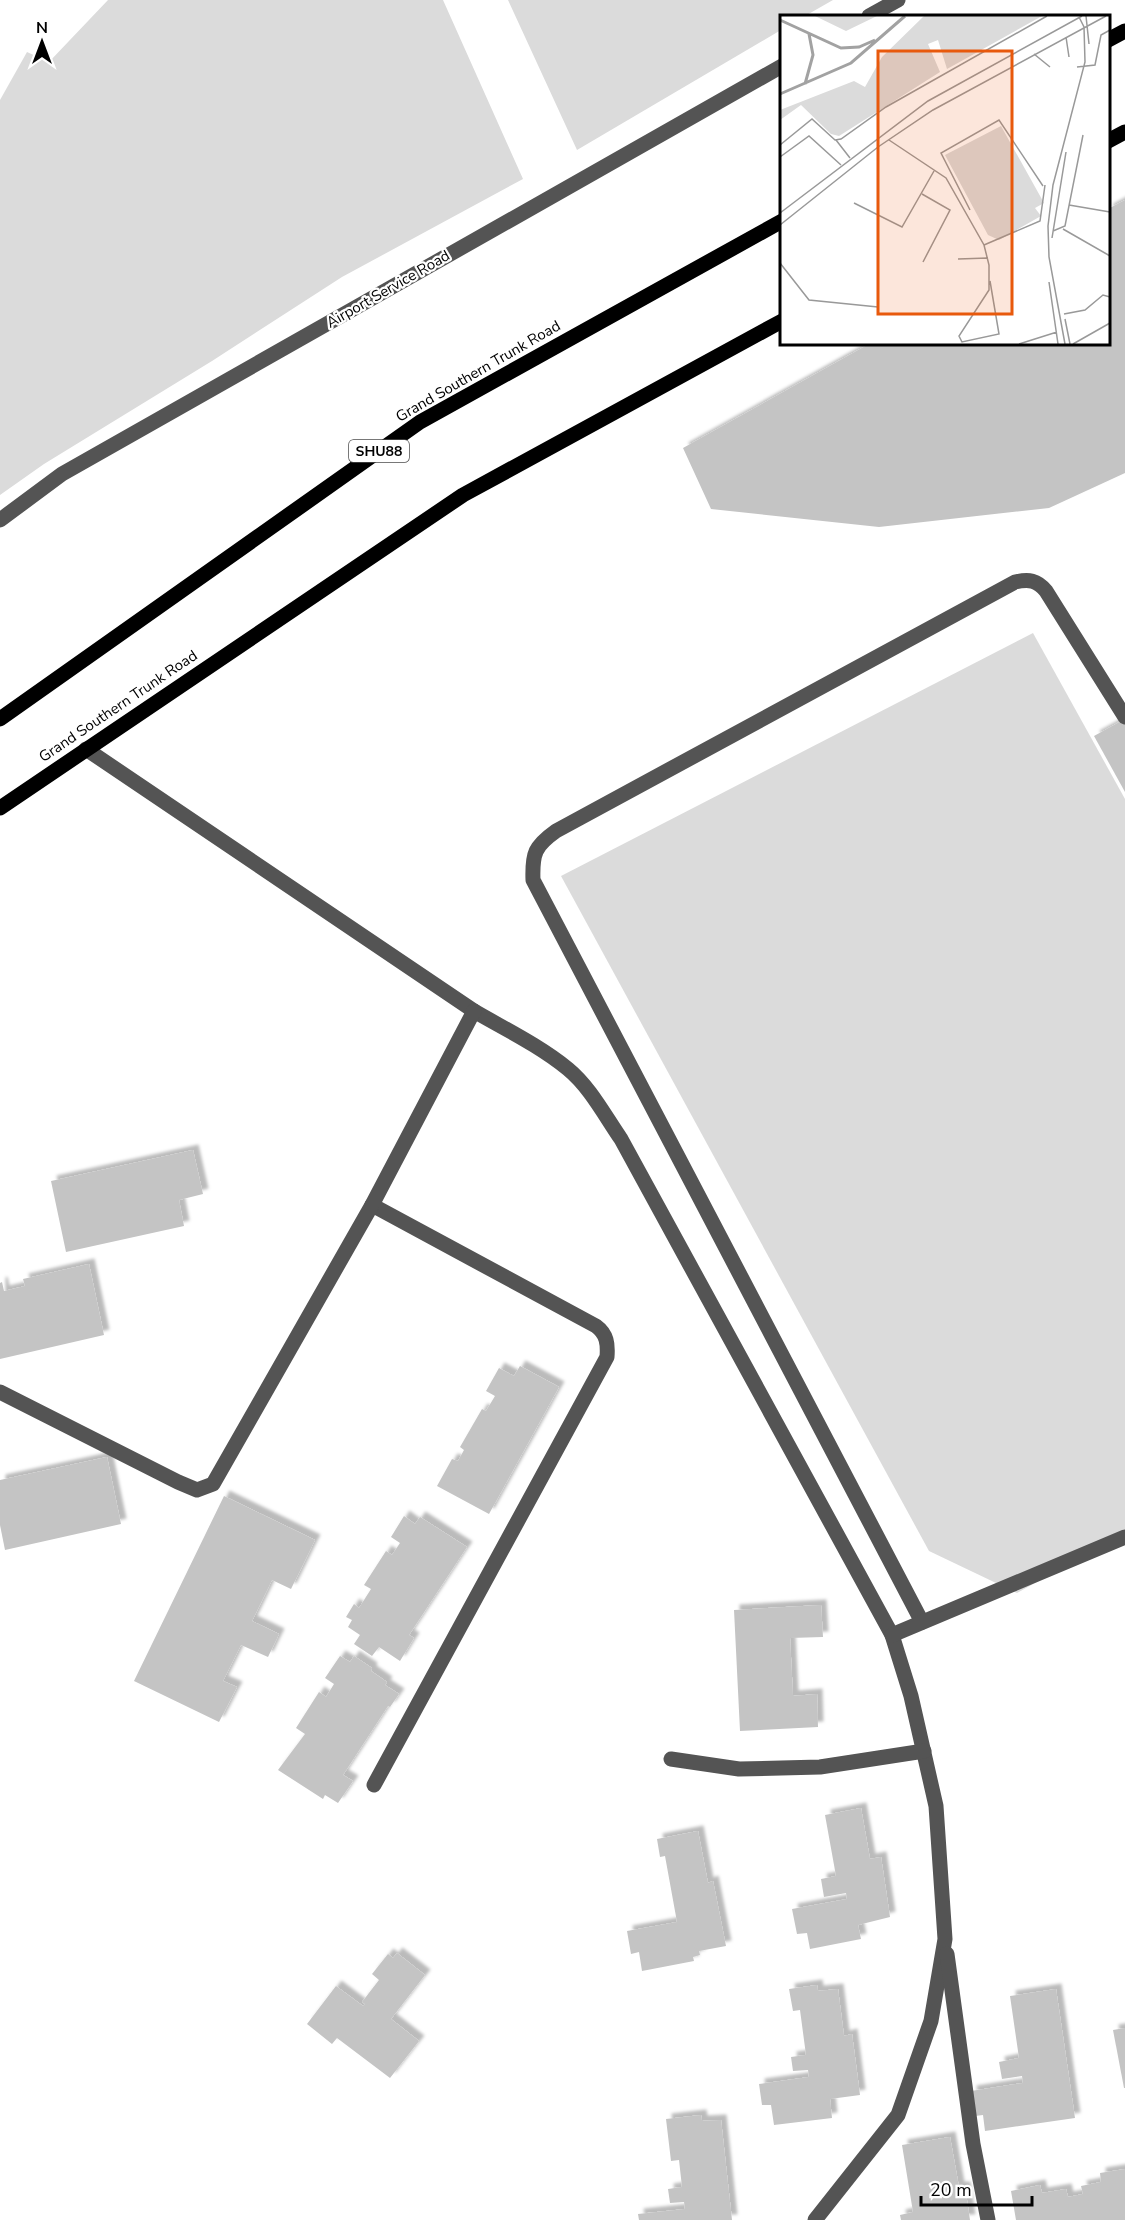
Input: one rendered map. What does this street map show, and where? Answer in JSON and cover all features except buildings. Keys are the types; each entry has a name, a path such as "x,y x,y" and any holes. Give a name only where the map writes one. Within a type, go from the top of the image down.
{"main road":[{"path":"1110,39 1125,30"},
{"path":"1110,140 1125,132"},
{"name":"Grand Southern Trunk Road","path":"0,719 420,422 780,222"},
{"name":"Grand Southern Trunk Road","path":"0,808 463,495 780,322"}],"lane":[{"path":"871,15 898,0"},
{"name":"Airport Service Road","path":"0,519 62,474 780,67"},
{"path":"922,1622 533,880 532,859 542,841 556,831 1015,582 1028,580 1039,583 1125,717"},
{"path":"86,749 474,1011 569,1070 597,1103 621,1139 892,1635 911,1696 936,1806 945,1939 973,2144 988,2220"},
{"path":"0,1392 178,1482 197,1490 213,1484 372,1205 474,1011"},
{"path":"372,1205 596,1326 603,1331 608,1344 607,1357 374,1785"},
{"path":"892,1635 1125,1537"},
{"path":"671,1759 738,1768 820,1767 924,1751"},
{"path":"815,2220 898,2115 931,2021 945,1939"}],"shaded area":[{"path":"108,0 443,0 523,179 342,277 212,361 44,464 0,495 0,100 27,52 49,62"},
{"path":"508,0 833,0 807,15 780,15 780,31 577,150"},
{"path":"1033,633 1125,799 1125,1533 1017,1593 929,1551 561,876"}]}
